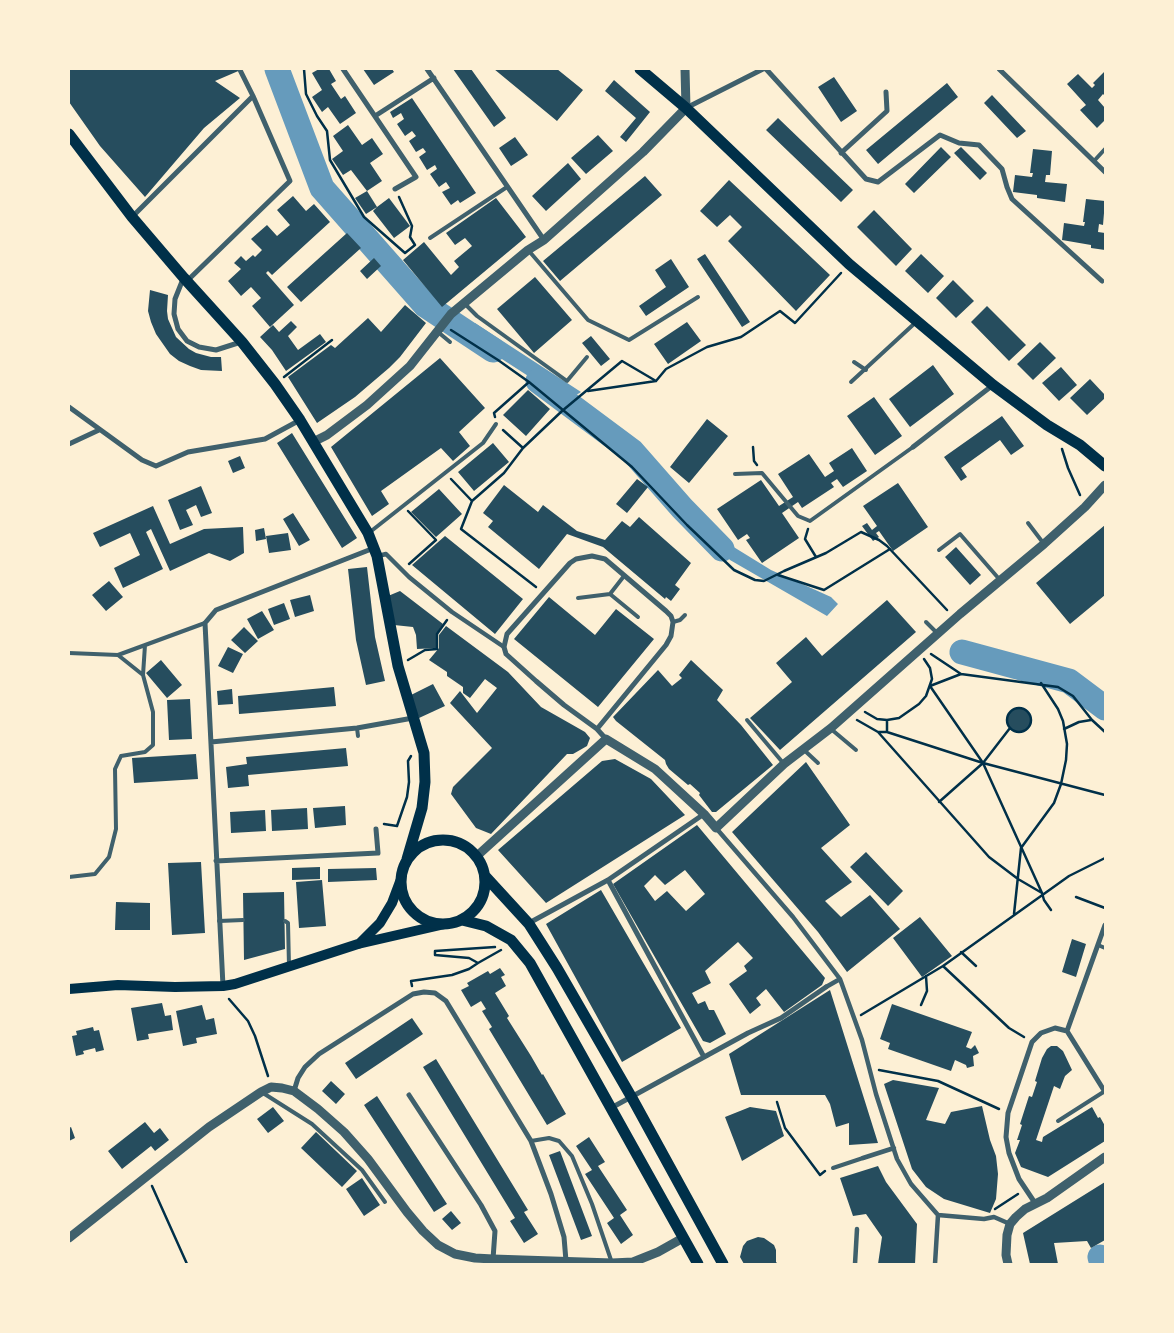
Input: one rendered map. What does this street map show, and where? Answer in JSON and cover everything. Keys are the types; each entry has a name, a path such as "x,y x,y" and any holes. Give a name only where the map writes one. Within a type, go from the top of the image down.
{"main road":[{"path":"640,69 686,108 849,264 993,385 1064,436 1080,445 1105,466"},
{"path":"69,134 132,217 185,280 242,342 275,384 300,420 368,533 376,552 398,666 424,753 425,782 422,808 407,859"},
{"path":"358,944 380,923 392,903 402,868 414,850 434,840 446,839 457,841 478,855 485,876 529,924 557,968 632,1098 723,1264"},
{"path":"69,990 118,985 175,987 235,984 358,944 462,920 478,906 483,896 485,876"},
{"path":"400,879 403,896 412,912 428,921 445,924"},
{"path":"462,920 486,926 511,940 530,963 698,1264"}],"street":[{"path":"343,69 416,177 395,189"},
{"path":"427,69 544,240"},
{"path":"685,69 686,108"},
{"path":"313,442 327,435 367,405 410,366 450,314 465,304 528,250 544,240 644,152 686,108 765,69 866,179 878,182 940,135 959,143 979,146 1002,170 1006,187 1012,199 1102,281"},
{"path":"1000,69 1105,172"},
{"path":"240,70 290,181 185,280 175,299 174,314 178,329 187,341 199,347 216,350 242,342"},
{"path":"375,116 434,78"},
{"path":"841,153 887,111 886,92"},
{"path":"132,217 253,96"},
{"path":"914,447 993,385"},
{"path":"69,406 142,460 156,466 188,452 265,439 300,420"},
{"path":"69,444 99,430"},
{"path":"716,828 784,764 831,728 935,636 1044,544 1105,485"},
{"path":"223,986 205,623 216,610 376,552 386,554 452,612 504,647"},
{"path":"597,729 666,646 671,636 673,622 671,616 666,611 605,560 592,556 576,559 543,593 508,634 504,647 506,654 564,705 597,729 606,739 655,769 704,814 793,917 840,979 870,1068 876,1094 897,1159 911,1184 938,1215 984,1219 994,1217 1013,1221"},
{"path":"211,742 357,728 413,718"},
{"path":"478,855 606,739"},
{"path":"529,924 608,880 704,814"},
{"path":"216,861 378,853 376,829"},
{"path":"608,880 704,1057"},
{"path":"1067,1031 1105,924"},
{"path":"612,1108 704,1057 780,1018 840,979"},
{"path":"294,1091 304,1067 319,1054 412,994 424,992 435,994 446,1001 531,1141 551,1194 564,1237 566,1261"},
{"path":"1035,1203 1025,1189 1009,1153 1006,1137 1008,1113 1032,1042 1041,1033 1055,1028 1067,1031 1105,1092"},
{"path":"69,1238 208,1126 272,1087 294,1091 305,1098 344,1132 368,1158 423,1231 438,1244 455,1254 493,1259 633,1263 683,1238"},
{"path":"409,1094 481,1205 494,1231 493,1259"},
{"path":"863,1158 894,1148"},
{"path":"1008,1264 1006,1242 1013,1221 1035,1203 1047,1198 1105,1157"},
{"path":"935,1264 938,1215"},
{"path":"855,1264 857,1230"}],"lane":[{"path":"1094,160 1105,148"},
{"path":"430,238 507,187"},
{"path":"528,250 588,320 629,340 698,297"},
{"path":"465,304 477,316 566,381 587,357"},
{"path":"851,382 917,322"},
{"path":"440,327 450,342"},
{"path":"854,362 866,370"},
{"path":"368,533 404,507 483,443 496,424"},
{"path":"735,474 762,473 798,516 810,521 914,447"},
{"path":"1028,523 1044,544"},
{"path":"939,550 960,534 1000,580"},
{"path":"578,598 610,594 624,576"},
{"path":"610,594 638,617"},
{"path":"673,622 680,620 685,614"},
{"path":"926,622 935,636"},
{"path":"69,654 118,655 205,623"},
{"path":"69,877 95,874 109,857 116,829 115,769 121,756 145,752 153,745 153,712 143,675 145,645"},
{"path":"118,655 143,675"},
{"path":"747,720 784,764"},
{"path":"357,728 358,736"},
{"path":"831,728 856,750"},
{"path":"803,750 818,762"},
{"path":"219,921 243,920"},
{"path":"285,920 288,923 290,966"},
{"path":"1098,945 1105,948"},
{"path":"261,1092 312,1124 362,1170 385,1202"},
{"path":"1058,1121 1105,1092"},
{"path":"531,1141 549,1138 559,1141 572,1156 592,1204 612,1263"},
{"path":"833,1168 863,1158"}],"path":[{"path":"304,69 306,94 327,131 330,160 364,217 405,253 415,245 410,237 412,226 395,189"},
{"path":"587,391 656,380 666,369 707,347 741,337 780,311 795,323 849,264"},
{"path":"440,327 457,333 498,360 552,400 562,411 632,467 687,525 734,570 755,580 764,581 826,553 861,532 880,540 890,549 950,613"},
{"path":"275,384 332,340"},
{"path":"543,593 461,529 472,501 504,473 523,448 562,411 622,361 656,380"},
{"path":"523,448 496,424 494,413 529,382"},
{"path":"1064,436 1062,448 1068,468 1080,496 1087,504"},
{"path":"445,473 472,501"},
{"path":"403,570 436,540 404,507"},
{"path":"810,521 805,539 816,557"},
{"path":"776,574 824,590 890,549"},
{"path":"398,666 425,650 437,649 437,634 452,612"},
{"path":"856,706 877,719 899,718 908,713 926,696 932,679 930,668 920,651"},
{"path":"930,686 961,674 1058,687 1073,696 1092,720 1105,732"},
{"path":"1014,914 1021,848 1054,803 1061,784 1066,760 1064,729 1058,709 1041,684"},
{"path":"930,686 983,763 1044,900 1051,910"},
{"path":"1022,709 1028,713 1031,721 1028,728 1021,732 1010,728 1007,718 1011,712 1022,709"},
{"path":"846,715 878,732 990,857 1018,879 1042,893"},
{"path":"887,720 887,732"},
{"path":"1064,729 1079,722 1092,720"},
{"path":"939,802 983,763 1010,728"},
{"path":"878,732 887,732 983,763 1105,795"},
{"path":"398,826 407,797 409,782 408,761 410,756 414,756"},
{"path":"854,1019 943,966 1068,876 1105,858"},
{"path":"1076,898 1105,908"},
{"path":"478,963 469,958 435,955 435,951 495,947"},
{"path":"412,994 411,981 452,975 469,969 500,950"},
{"path":"961,952 976,966"},
{"path":"943,966 1010,1028 1032,1042"},
{"path":"922,1005 927,990 926,976"},
{"path":"229,998 248,1021 272,1087"},
{"path":"870,1068 938,1081 1008,1113"},
{"path":"777,1102 785,1128 820,1175 833,1168"},
{"path":"147,1175 187,1264"},
{"path":"991,1213 1025,1189"}],"water":[{"path":"475,323 581,392 567,401 463,334"},
{"path":"585,403 658,464 732,546 771,570 831,597 838,604 827,616 730,560 632,451 576,410"}],"building":[{"path":"69,69 243,69 215,81 240,98 204,128 145,197 100,146 69,102"},
{"path":"319,69 329,69 336,81 331,84 341,99 345,96 356,113 340,124 328,107 322,112 312,97 322,90 312,73"},
{"path":"363,69 392,69 394,72 374,85"},
{"path":"453,69 471,69 506,118 494,127"},
{"path":"494,69 557,69 583,90 557,121"},
{"path":"1105,71 1105,96 1103,94 1098,100 1105,108 1105,120 1097,128 1080,110 1086,105 1067,84 1078,74 1092,88 1095,85 1093,83"},
{"path":"834,77 857,111 841,122 818,87"},
{"path":"614,80 650,112 626,142 620,137 636,118 605,91"},
{"path":"947,83 958,97 878,164 866,150"},
{"path":"992,95 1026,131 1017,138 984,103"},
{"path":"412,98 476,193 460,203 458,200 451,205 442,192 450,188 446,182 439,187 430,174 437,169 435,165 427,170 419,157 426,152 423,148 416,152 409,141 416,136 412,131 405,136 397,124 404,119 401,113 393,118 390,112"},
{"path":"778,118 853,190 841,202 766,130"},
{"path":"348,125 362,145 372,138 383,154 370,163 382,181 367,191 351,170 343,175 332,159 343,151 333,136"},
{"path":"598,135 613,151 586,174 571,158"},
{"path":"515,137 528,155 511,166 499,148"},
{"path":"941,147 951,157 914,193 905,184"},
{"path":"961,147 987,173 980,180 954,153"},
{"path":"1033,149 1052,151 1050,175 1046,175 1045,182 1067,184 1065,202 1037,198 1037,195 1013,192 1015,175 1032,177 1033,173 1030,173"},
{"path":"568,163 581,179 546,211 532,196"},
{"path":"645,176 662,195 560,281 543,261"},
{"path":"729,180 830,275 796,311 728,241 742,227 730,215 717,227 700,211"},
{"path":"367,191 377,207 366,214 355,198"},
{"path":"293,196 306,211 314,204 330,222 272,275 268,271 266,273 294,305 270,327 252,306 261,298 251,287 241,296 228,281 241,269 234,263 241,256 246,261 253,255 255,257 262,250 251,239 267,225 277,236 290,225 277,210"},
{"path":"389,198 410,226 394,238 373,211"},
{"path":"496,198 526,237 442,307 403,260 424,242 451,275 459,267 454,261 472,246 465,238 455,245 446,233"},
{"path":"1086,199 1105,201 1103,225 1099,224 1098,232 1105,233 1105,250 1091,248 1091,245 1062,240 1064,223 1084,226"},
{"path":"874,210 912,249 896,266 857,227"},
{"path":"347,233 361,248 301,302 287,287"},
{"path":"705,254 750,322 742,327 697,259"},
{"path":"921,254 944,276 928,293 905,271"},
{"path":"374,258 381,266 367,279 360,271"},
{"path":"671,259 689,287 646,316 639,306 666,287 655,270"},
{"path":"535,277 572,320 534,353 497,309"},
{"path":"953,280 974,301 956,318 936,298"},
{"path":"150,290 168,295 168,319 176,337 196,353 211,357 221,357 222,371 201,370 179,361 170,354 156,334 151,322 148,311"},
{"path":"405,305 426,323 400,357 389,368 355,397 317,423 288,377 331,345 335,348 368,318 381,332"},
{"path":"987,306 1026,345 1009,361 971,322"},
{"path":"291,321 297,327 288,336 298,350 320,334 326,342 286,371 272,350 260,337 273,325 279,332"},
{"path":"687,322 701,341 668,364 654,344"},
{"path":"591,336 610,359 601,366 582,343"},
{"path":"1040,342 1056,358 1033,380 1017,364"},
{"path":"440,358 485,408 459,432 470,446 453,461 441,448 381,491 389,504 372,516 331,447"},
{"path":"933,365 954,394 910,427 889,399"},
{"path":"1061,367 1077,385 1059,401 1042,383"},
{"path":"1090,379 1105,395 1105,398 1087,415 1070,398"},
{"path":"528,390 550,409 526,436 503,415"},
{"path":"874,397 902,436 875,455 847,416"},
{"path":"1002,416 1024,446 1011,455 1000,440 961,468 967,477 961,481 944,457"},
{"path":"707,419 728,436 689,483 670,467"},
{"path":"292,433 357,538 342,548 277,443"},
{"path":"493,443 509,462 474,491 458,472"},
{"path":"852,448 867,471 843,487 837,479 831,483 834,487 802,508 798,502 782,513 799,538 762,563 746,540 750,538 747,534 738,540 717,509 761,480 779,506 793,497 778,474 809,454 825,477 834,471 829,463"},
{"path":"240,456 245,468 233,473 228,461"},
{"path":"637,479 648,487 627,513 616,504"},
{"path":"898,483 928,527 893,551 879,531 876,533 879,537 873,541 862,526 867,523 872,530 877,526 863,506"},
{"path":"504,485 538,512 543,505 577,531 605,540 622,521 630,527 639,517 691,563 675,585 680,589 671,601 666,597 665,599 603,547 567,534 539,569 488,527 493,521 483,513"},
{"path":"201,486 212,513 201,517 196,505 186,510 193,525 180,530 168,500"},
{"path":"439,489 462,514 436,537 411,512"},
{"path":"153,506 170,544 204,529 243,527 244,553 230,561 209,553 170,571 151,529 146,532 163,569 123,588 114,568 140,555 130,533 100,547 93,533"},
{"path":"293,513 310,540 299,546 283,519"},
{"path":"1105,525 1105,595 1070,624 1036,583"},
{"path":"264,528 266,539 256,541 255,530"},
{"path":"288,533 291,550 269,553 266,536"},
{"path":"445,536 523,599 495,634 412,565"},
{"path":"956,547 981,575 970,585 945,557"},
{"path":"367,567 375,637 385,681 366,685 356,640 348,569"},
{"path":"109,581 123,597 106,611 92,595"},
{"path":"400,591 443,624 436,635 436,648 417,649 416,635 413,627 394,625 388,596"},
{"path":"310,595 314,611 295,617 290,600"},
{"path":"549,597 595,635 616,609 654,639 598,707 514,639"},
{"path":"887,600 916,632 780,750 750,718 792,682 776,663 806,637 822,656"},
{"path":"284,603 290,619 274,625 268,609"},
{"path":"262,611 274,630 258,639 247,619"},
{"path":"446,626 508,672 541,707 585,732 590,738 587,746 573,754 567,754 491,834 476,828 451,794 453,787 492,748 450,703 460,691 477,713 497,688 485,679 470,698 463,693 463,687 447,676 447,672 429,660 439,648 439,635"},
{"path":"244,627 258,641 245,653 231,640"},
{"path":"228,647 243,654 233,673 218,666"},
{"path":"161,660 182,685 167,698 146,673"},
{"path":"691,660 723,690 717,700 741,725 773,765 716,812 712,812 699,795 700,793 669,769 665,760 613,717 658,670 672,686 682,678 679,675"},
{"path":"433,684 445,706 419,718 409,696"},
{"path":"334,687 336,706 239,714 238,696"},
{"path":"232,689 233,704 218,705 217,691"},
{"path":"190,699 192,739 169,740 167,700"},
{"path":"1019,708 1024,709 1030,715 1030,725 1024,731 1019,732 1014,731 1008,725 1007,720 1008,715 1014,709"},
{"path":"346,748 348,766 248,775 249,786 228,788 226,767 247,764 246,757"},
{"path":"196,754 198,779 134,783 132,758"},
{"path":"615,759 651,779 685,815 546,903 498,850 602,761"},
{"path":"806,762 850,825 821,848 852,882 825,901 841,917 870,895 900,929 847,972 818,932 732,832"},
{"path":"345,806 346,825 315,828 313,808"},
{"path":"307,808 308,829 272,831 271,810"},
{"path":"265,810 266,831 231,833 230,812"},
{"path":"697,825 825,978 822,985 784,1012 766,989 756,998 761,1005 750,1014 729,984 747,971 744,966 753,958 738,942 705,971 711,983 692,993 698,1004 705,1001 709,1010 714,1010 726,1034 710,1043 703,1041 613,884","holes":["685,870 705,894 686,911 667,891 655,901 644,886 655,875 665,885"]},
{"path":"866,852 903,891 888,906 850,867"},
{"path":"201,862 205,933 172,935 168,863"},
{"path":"320,867 320,879 292,880 292,868"},
{"path":"376,868 377,880 328,882 328,869"},
{"path":"322,880 326,926 299,928 296,882"},
{"path":"601,890 681,1028 622,1062 546,924"},
{"path":"284,892 285,949 244,960 243,893"},
{"path":"116,902 150,903 150,930 115,930"},
{"path":"920,917 952,956 922,977 893,938"},
{"path":"1072,939 1086,944 1076,977 1062,972"},
{"path":"500,968 505,975 501,977 506,986 495,993 509,1016 507,1018 566,1114 547,1125 489,1029 492,1027 482,1011 486,1009 481,1001 471,1007 461,990 469,986 467,983 488,971 490,974"},
{"path":"830,990 878,1143 849,1145 849,1123 836,1127 830,1104 825,1095 741,1095 729,1054"},
{"path":"162,1003 165,1016 171,1015 173,1030 148,1034 149,1039 137,1041 131,1008"},
{"path":"892,1004 972,1032 966,1047 971,1049 975,1045 979,1053 973,1056 974,1066 967,1068 966,1065 955,1060 951,1071 888,1049 890,1043 880,1039"},
{"path":"202,1005 206,1020 214,1018 217,1034 196,1038 197,1043 183,1046 176,1011"},
{"path":"412,1018 423,1034 356,1079 345,1063"},
{"path":"93,1027 94,1031 99,1030 104,1050 96,1052 95,1048 83,1051 84,1054 76,1056 72,1036 77,1035 76,1031"},
{"path":"1051,1046 1057,1046 1063,1051 1072,1070 1065,1076 1060,1089 1054,1086 1036,1140 1042,1142 1043,1137 1092,1107 1105,1126 1105,1141 1048,1177 1021,1167 1015,1153 1020,1140 1017,1140 1022,1125 1020,1124 1029,1096 1032,1097 1042,1058"},
{"path":"436,1059 528,1210 524,1212 538,1234 524,1243 510,1221 515,1218 423,1067"},
{"path":"893,1080 939,1088 926,1120 945,1124 951,1112 982,1106 996,1156 998,1174 996,1199 990,1213 944,1199 926,1187 912,1169 884,1084"},
{"path":"331,1081 345,1094 336,1104 322,1091"},
{"path":"377,1096 447,1204 434,1212 364,1105"},
{"path":"273,1107 284,1121 268,1133 257,1119"},
{"path":"750,1107 776,1111 784,1136 742,1161 725,1117"},
{"path":"145,1122 154,1133 160,1128 169,1140 155,1151 151,1146 122,1169 108,1151"},
{"path":"71,1127 75,1138 69,1141 69,1128"},
{"path":"316,1132 357,1171 342,1187 301,1148"},
{"path":"589,1137 605,1162 598,1166 627,1210 620,1215 633,1235 621,1244 607,1223 614,1218 585,1174 592,1170 576,1146"},
{"path":"560,1151 592,1236 581,1240 549,1155"},
{"path":"878,1166 886,1182 917,1224 915,1264 878,1264 882,1237 866,1214 853,1216 840,1178"},
{"path":"362,1178 380,1205 364,1216 346,1189"},
{"path":"1105,1182 1105,1240 1091,1248 1087,1241 1054,1243 1058,1264 1030,1264 1023,1233"},
{"path":"451,1211 461,1223 452,1230 442,1219"},
{"path":"758,1237 764,1238 774,1245 776,1262 778,1264 744,1264 740,1257 743,1246 747,1241"}],"waterway":[{"path":"277,69 322,188 425,305 493,350"},
{"path":"538,381 632,451 682,508 722,549"},
{"path":"962,652 1069,681 1105,708"},
{"path":"1100,1257 1102,1264"}]}
